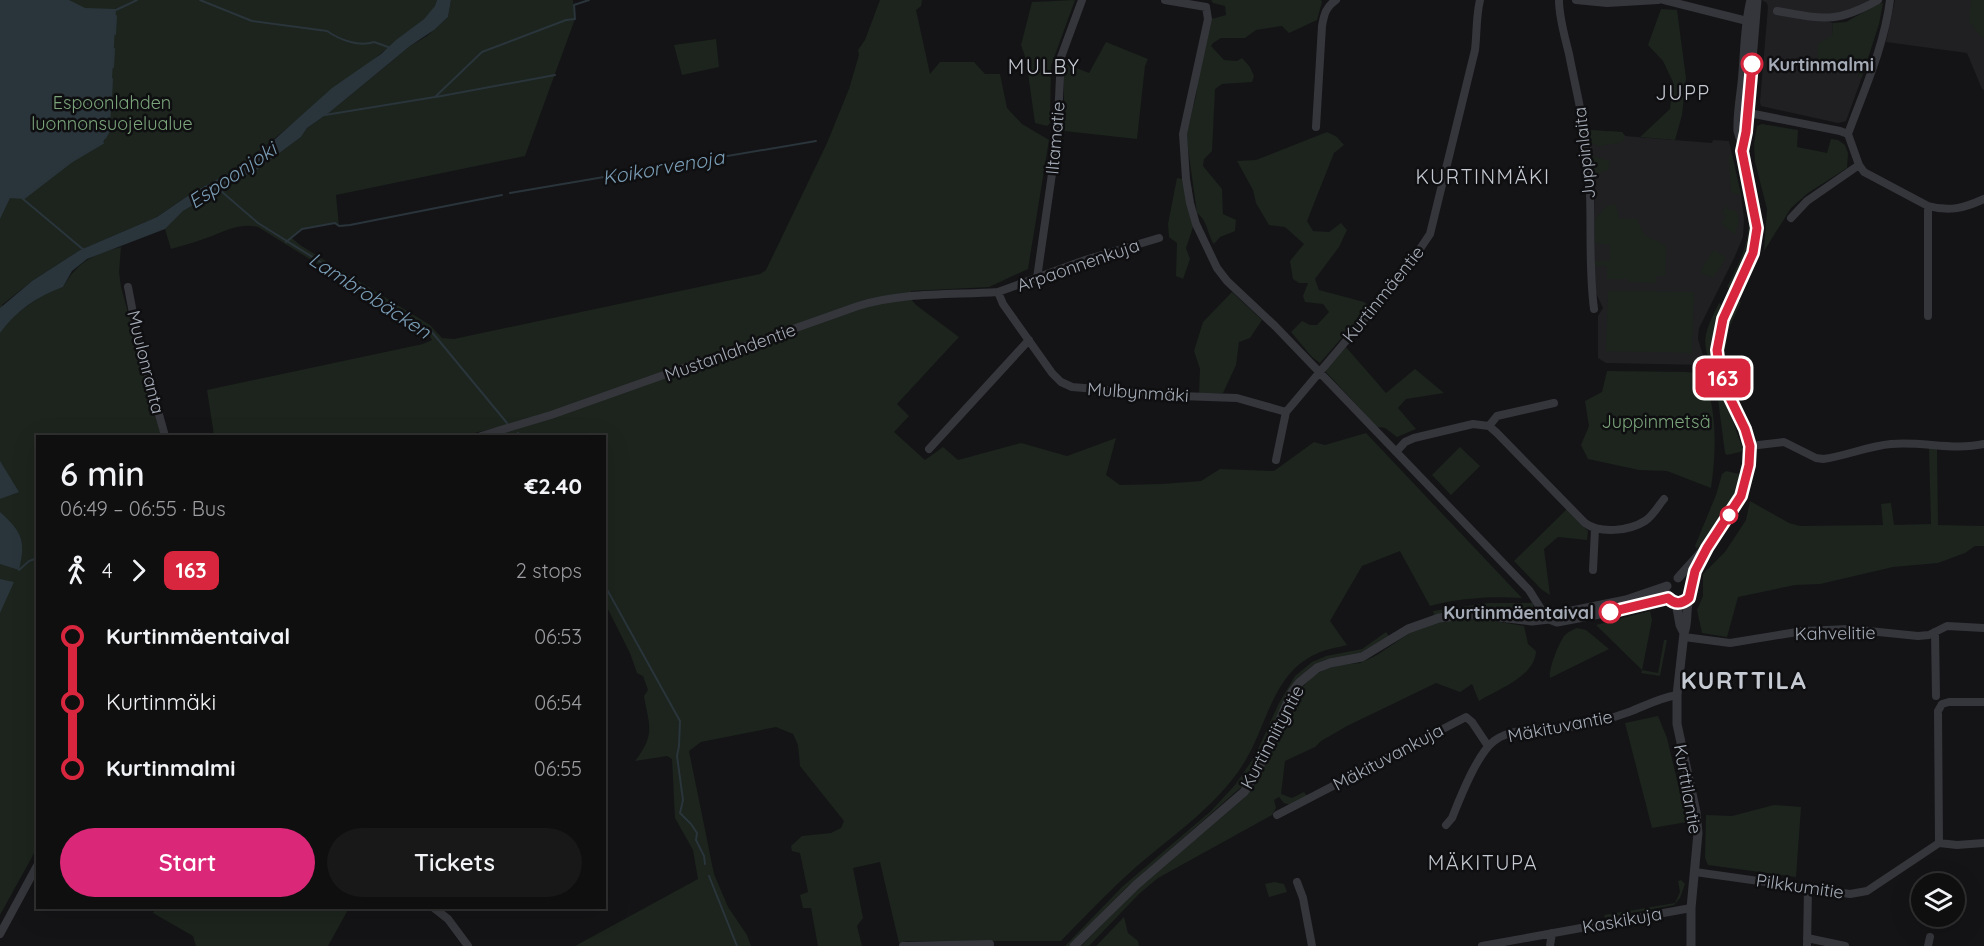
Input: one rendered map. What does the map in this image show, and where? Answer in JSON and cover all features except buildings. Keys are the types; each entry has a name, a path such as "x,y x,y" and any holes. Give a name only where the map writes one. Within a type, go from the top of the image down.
{"street":[{"name":"Iltamatie","path":"1037,278 1057,139 1061,57 1082,0"},
{"path":"1165,0 1207,4 1208,19 1183,129 1186,179 1196,224 1217,268 1227,282 1275,326 1529,590 1547,619"},
{"path":"1316,127 1322,26 1328,7 1336,0"},
{"name":"Kurtinmäentie","path":"1319,372 1406,271 1430,234 1475,50 1480,0"},
{"name":"Juppinlaita","path":"1559,0 1583,120 1587,153 1594,309"},
{"path":"1576,0 1607,3 1658,0"},
{"path":"1664,0 1751,22"},
{"path":"1690,585 1707,548 1741,496 1748,471 1750,446 1745,429 1728,394 1719,366 1717,350 1723,319 1753,253 1757,228 1742,145 1746,132 1744,112 1751,0"},
{"path":"1751,22 1757,0"},
{"path":"1777,11 1828,19 1847,16 1878,0"},
{"path":"1890,0 1880,48 1848,134 1858,165 1864,172 1940,210 1957,210 1984,199"},
{"path":"1744,112 1848,134"},
{"path":"1791,218 1807,201 1858,165"},
{"path":"1928,206 1928,316"},
{"name":"Arpaonnenkuja","path":"998,292 1115,250 1159,238"},
{"name":"Muulonranta","path":"128,287 138,339 165,435"},
{"name":"Mustanlahdentie","path":"485,435 551,416 878,300 931,294 998,292"},
{"name":"Mulbynmäki","path":"998,292 1003,304 1060,382 1072,387 1237,398 1286,412"},
{"path":"929,449 1029,340"},
{"path":"1276,460 1286,412 1319,372"},
{"path":"1489,426 1497,416 1554,403"},
{"path":"1396,453 1405,442 1413,438 1473,424 1489,426 1585,524 1595,530 1608,530 1644,522 1664,499"},
{"path":"1750,446 1784,442 1816,458 1823,459 1872,446 1893,444 1955,446 1984,444"},
{"path":"1593,570 1595,530"},
{"path":"1678,578 1707,548"},
{"path":"1678,578 1686,580 1690,585 1689,598 1683,602 1672,600 1667,586 1671,580 1678,578"},
{"name":"Kurtinniityntie","path":"1074,946 1136,885 1244,792 1258,770 1292,692 1317,668 1362,657 1408,629 1439,618 1473,614 1532,621 1547,619 1557,614 1626,600 1667,586"},
{"name":"Kurttilantie","path":"1689,598 1688,624 1684,635 1677,695 1677,724 1698,822 1691,908 1691,946"},
{"name":"Kurtinniityntie","path":"1547,619 1557,622 1672,600"},
{"name":"Kurttilantie","path":"1672,600 1684,635"},
{"name":"Kahvelitie","path":"1684,635 1730,643 1825,629 1849,629 1918,636 1947,626 1984,628"},
{"path":"1935,632 1936,696"},
{"name":"Mäkituvantie","path":"1446,825 1454,819 1460,798 1488,746 1508,734 1527,730 1561,729 1607,719 1658,699 1677,695"},
{"path":"1984,702 1949,702 1942,704 1938,711 1939,843 1957,845 1984,843"},
{"name":"Mäkituvankuja","path":"1277,815 1466,717 1488,746"},
{"path":"1442,814 1454,819"},
{"name":"Pilkkumitie","path":"1695,872 1851,894 1867,891 1939,843"},
{"path":"0,934 36,868"},
{"path":"1297,882 1303,898 1312,946"},
{"path":"1808,888 1807,942 1845,946"},
{"name":"Kaskikuja","path":"1482,946 1691,908"},
{"path":"435,909 448,919 468,946"},
{"path":"1550,946 1552,933"},
{"path":"1928,946 1930,937"},
{"path":"903,946 990,944"}],"shaded area":[{"path":"1762,0 1869,0 1846,13 1832,15 1779,8 1833,23 1832,35 1860,66 1858,76 1862,77 1846,121 1838,123 1761,106 1768,7 1767,3"},
{"path":"1895,0 1984,0 1984,90 1967,53 1886,42"},
{"path":"1589,130 1622,132 1625,136 1661,139 1712,143 1713,140 1729,141 1741,195 1744,219 1743,237 1699,328 1698,339 1706,365 1606,363 1598,358 1598,316 1603,308 1595,291 1595,197"}],"green space":[{"name":"Espoonlahden luonnonsuojelualue","path":"0,0 437,0 436,6 424,19 236,169 192,193 157,217 80,250 32,281 2,305 12,317 45,293 63,287 75,271 88,260 121,247 119,272 121,287 162,435 36,435 36,850 0,915"},
{"path":"451,0 573,0 575,19 525,156 336,195 339,226 335,223 302,229 292,238 430,325 442,338 454,339 760,274 766,270 827,143 849,89 859,55 858,50 865,40 880,0 922,0 921,6 916,10 930,74 940,62 974,62 985,74 1000,74 1007,108 1022,124 1049,140 1028,269 989,287 911,291 911,299 916,305 959,337 897,404 909,416 894,432 925,460 943,447 958,460 1021,443 1067,456 1116,438 1106,475 1120,485 1201,481 1220,469 1274,471 1314,442 1325,445 1366,433 1522,598 1476,598 1430,606 1400,551 1362,566 1330,621 1347,645 1316,654 1301,663 1289,675 1279,688 1251,751 1220,794 1193,820 1136,867 1061,941 908,941 899,943 880,862 853,868 863,918 857,926 862,946 818,946 811,908 803,908 800,895 808,892 800,853 792,851 791,846 802,836 831,833 841,828 844,821 800,766 798,745 793,734 776,727 701,742 689,751 714,874 728,907 747,935 751,946 575,946 698,879 693,850 675,818 672,759 667,756 635,761 642,752 648,736 649,723 644,696 648,690 643,676 637,673 630,653 606,605 606,435 502,435 499,427 466,435 214,435 207,390 423,344 432,340 427,332 258,227 234,228 171,249 165,229 183,211 211,195 223,192 228,186 254,172 301,137 307,128 330,112 410,46 427,36 448,17"},
{"path":"1075,0 1051,66 1050,123 1047,126 1035,123 1026,59 1021,45 1032,2"},
{"path":"1211,0 1321,0 1322,2 1317,20 1289,33 1282,26 1256,30 1245,38 1221,38 1211,46 1224,60 1237,61 1242,58 1254,76 1252,82 1222,84 1215,89 1212,151 1204,159 1203,166 1222,189 1223,214 1236,220 1235,231 1220,237 1214,244 1201,216 1197,213 1186,134 1212,19 1226,15 1225,6 1213,3"},
{"path":"1971,0 1984,0 1984,39 1969,22"},
{"path":"1883,3 1879,24 1862,77 1858,77 1860,66 1817,61 1818,44 1832,35 1833,23 1846,22"},
{"path":"1661,9 1677,10 1686,78 1682,115 1675,140 1640,137 1670,109 1673,82 1663,61 1648,45"},
{"path":"716,39 719,67 682,75 674,45"},
{"path":"1106,42 1148,59 1145,66 1137,139 1064,131 1064,63 1089,73"},
{"path":"1762,124 1798,130 1797,147 1827,153 1831,139 1838,140 1845,145 1848,153 1847,168 1808,193 1791,208 1764,251 1767,209 1755,162 1754,144 1757,126"},
{"path":"1589,130 1622,132 1625,136 1622,142 1600,146 1591,143"},
{"path":"1327,132 1337,137 1344,145 1334,153 1307,221 1313,231 1329,232 1341,223 1347,230 1339,247 1315,279 1319,290 1364,302 1369,306 1320,363 1291,332 1302,321 1310,325 1317,325 1329,312 1323,304 1305,302 1303,296 1308,283 1299,283 1293,279 1290,261 1304,244 1285,227 1269,225 1237,161 1256,160"},
{"path":"1729,155 1732,155 1741,195 1731,192"},
{"path":"1592,156 1610,161 1608,170 1593,175"},
{"path":"1177,178 1182,179 1193,227 1186,248 1190,259 1183,279 1176,276 1177,243 1169,237 1168,224"},
{"path":"1750,203 1752,228 1749,248 1732,290 1727,287 1745,247 1749,227 1747,204"},
{"path":"1616,204 1619,219 1637,219 1644,235 1666,246 1665,276 1656,276 1656,283 1607,279 1607,266 1595,265 1595,261 1610,261 1610,245 1595,243 1595,219 1608,205"},
{"path":"1726,204 1727,209 1736,211 1739,220 1735,235 1721,223 1727,215 1722,214"},
{"path":"1713,251 1724,256 1725,260 1713,278 1702,273 1701,270"},
{"path":"1608,291 1694,292 1692,353 1606,351"},
{"path":"1232,292 1262,320 1250,338 1239,342 1236,365 1223,393 1199,393 1200,369 1194,351 1203,322"},
{"path":"1737,300 1741,302 1729,328 1723,361 1725,328"},
{"path":"1719,303 1724,306 1720,314 1719,381 1717,382 1705,342"},
{"path":"1345,346 1386,393 1415,369 1444,393 1406,399 1398,408 1416,429 1397,437 1385,428 1377,427 1326,372 1326,368"},
{"name":"Juppinmetsä","path":"1607,371 1686,372 1703,376 1713,417 1714,461 1711,488 1667,471 1639,470 1588,459 1581,445 1589,426 1585,401 1602,392"},
{"path":"1723,390 1743,450 1727,455 1717,392"},
{"path":"1460,447 1480,466 1451,495 1432,475"},
{"path":"1929,448 1937,449 1938,525 1984,526 1984,546 1975,546 1965,553 1938,563 1893,567 1820,584 1795,585 1738,597 1727,637 1702,633 1697,610 1703,596 1703,574 1725,552 1746,520 1750,501 1789,523 1800,526 1883,525 1881,504 1891,503 1894,525 1931,524"},
{"path":"1726,471 1739,474 1741,477 1722,515 1697,549 1695,546 1722,474"},
{"path":"1567,509 1588,531 1587,540 1558,537 1544,549 1550,595 1541,589 1514,561"},
{"path":"1488,603 1533,603 1533,605 1532,610 1526,615 1475,609 1434,615 1433,611"},
{"path":"1650,611 1652,620 1642,670 1596,625"},
{"path":"1476,618 1524,626 1528,644 1536,651 1534,660 1523,675 1479,701 1472,684 1460,692 1436,683 1347,726 1315,747 1285,761 1281,794 1292,798 1304,792 1307,796 1291,805 1284,803 1279,797 1274,800 1276,808 1272,815 1158,878 1139,894 1089,946 1081,946 1135,891 1243,799 1258,781 1297,693 1313,676 1325,669 1360,663 1377,655 1411,632 1442,621"},
{"path":"1577,628 1586,630 1609,649 1550,678 1552,663 1562,639 1567,633"},
{"path":"1386,632 1389,636 1360,653 1327,659 1313,665 1298,679 1247,782 1125,889 1069,946 1065,946 1122,887 1211,811 1235,785 1255,756 1278,705 1295,676 1312,662 1326,656 1362,649"},
{"path":"1664,640 1667,640 1660,676 1641,673 1642,670 1658,673"},
{"path":"1658,716 1667,738 1687,822 1652,828 1625,723"},
{"path":"1774,805 1801,807 1796,877 1708,865 1705,858 1706,815 1732,816"},
{"path":"1681,880 1685,884 1680,898 1674,905 1605,918 1604,915 1675,903 1680,892 1678,881"},
{"path":"1274,882 1284,884 1287,892 1269,897 1265,884"},
{"path":"155,909 348,909 328,946 196,946 193,936 153,913"},
{"path":"1124,917 1128,933 1138,941 1139,946 1096,946"}],"water":[{"path":"0,0 69,0 85,8 116,9 109,131 102,144 71,162 23,199 10,198 0,219"},
{"name":"Espoonjoki","path":"437,0 451,0 448,17 307,128 301,137 254,172 228,186 223,192 211,195 183,211 165,229 87,259 72,271 63,287 28,305 0,333 0,308 32,281 80,250 157,217 192,193 236,169 274,140 332,88 381,54 424,19"},
{"path":"0,461 19,492 0,499"},
{"path":"0,512 18,531 20,537 22,551 19,570 0,564"},
{"path":"0,579 14,582 0,613"}],"waterway":[{"path":"116,10 137,0"},
{"path":"200,0 252,21 327,31 350,42 362,44 374,42 391,48"},
{"path":"325,115 435,97 482,52 566,20 575,19 574,5 589,0"},
{"path":"115,34 116,16"},
{"path":"113,67 114,49"},
{"path":"436,97 555,75"},
{"path":"111,100 112,79"},
{"path":"105,138 109,131 110,109"},
{"name":"Koikorvenoja","path":"510,193 816,141"},
{"path":"85,251 23,199 71,162 103,143"},
{"name":"Lambrobäcken","path":"221,191 258,223 431,331 507,423"},
{"name":"Koikorvenoja","path":"286,242 302,229 335,223 339,226 350,225 502,195"},
{"path":"19,570 29,561 36,559"},
{"name":"Lambrobäcken","path":"606,588 680,721 677,756 683,800 680,813 697,833 696,840 704,856 705,864"},
{"name":"Lambrobäcken","path":"709,876 737,946"}],"bus line":[{"name":"163","path":"1610,612 1668,598 1680,603 1689,598 1690,585 1695,571 1741,496 1746,480 1750,446 1745,429 1728,394 1719,366 1717,350 1723,319 1753,253 1757,228 1742,151 1746,132 1752,64"}],"place":[{"name":"Kurtinmalmi","path":"1752,64"},
{"name":"Kurtinmäentaival","path":"1610,612"}],"district":[{"name":"MULBY","path":"1044,66"},
{"name":"JUPP","path":"1683,92"},
{"name":"KURTINMÄKI","path":"1483,176"},
{"name":"KURTTILA","path":"1744,680"},
{"name":"MÄKITUPA","path":"1483,862"}]}
